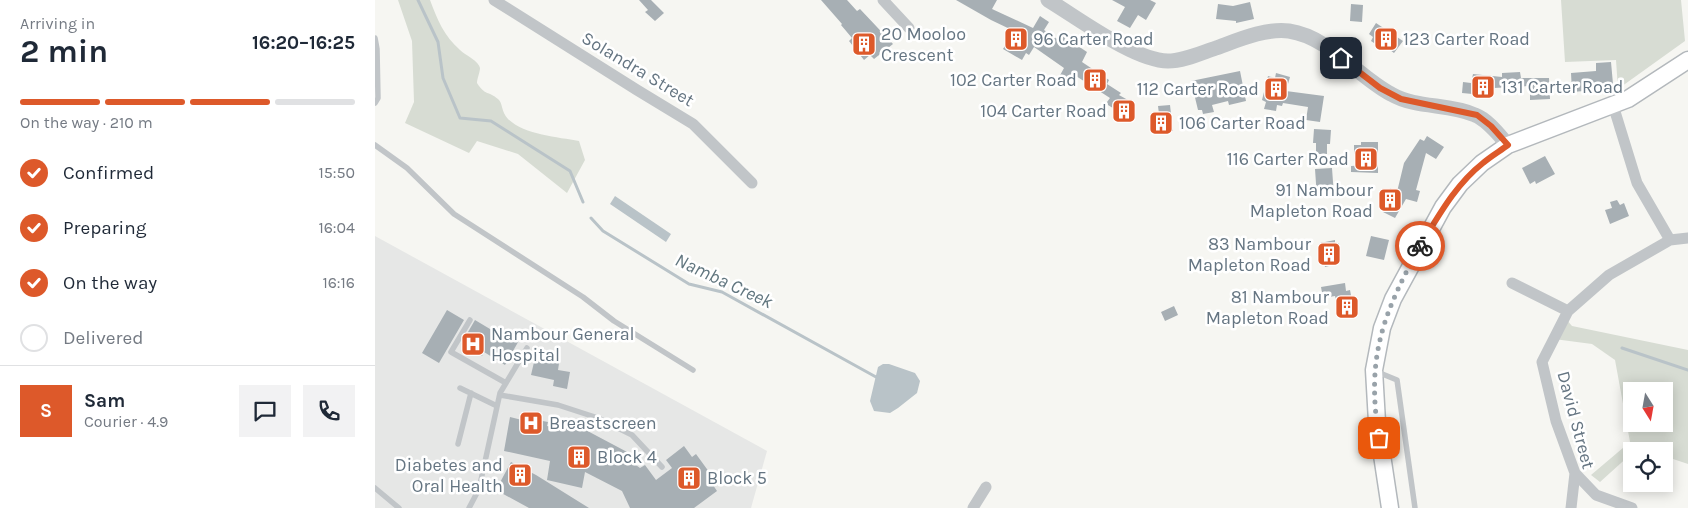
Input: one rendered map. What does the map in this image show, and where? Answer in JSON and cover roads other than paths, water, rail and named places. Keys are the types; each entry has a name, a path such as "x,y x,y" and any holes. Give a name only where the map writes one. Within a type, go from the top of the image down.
{"main road":[{"path":"1390,508 1377,422 1374,369 1382,328 1393,298 1443,208 1460,184 1482,163 1508,145 1613,105 1645,90 1688,60"}],"street":[{"name":"Solandra Street","path":"494,0 693,124 752,183"},
{"path":"883,0 909,28"},
{"path":"1048,0 1136,52 1160,60 1180,60 1267,32 1288,31 1303,34 1317,40 1361,75 1401,99 1477,115 1491,126 1508,145"},
{"path":"1613,105 1637,183 1670,240"},
{"name":"David Street","path":"1571,508 1575,473 1555,421 1542,362 1568,311 1609,275 1670,240 1688,238"},
{"path":"1512,283 1568,311"},
{"path":"1575,473 1596,495 1632,508"},
{"path":"973,508 986,487"}],"lane":[{"path":"375,38 377,49 377,98 375,103"},
{"path":"375,146 407,168 454,214 583,297 613,321 693,370"},
{"path":"469,320 451,352 506,384"},
{"path":"469,508 479,489 500,396 527,348"},
{"path":"1374,369 1397,380 1415,508"},
{"path":"460,388 497,406"},
{"path":"459,444 471,393"},
{"path":"500,396 558,405 598,418 632,435 662,467"},
{"path":"375,488 399,508"}],"waterway":[{"name":"Namba Creek","path":"418,0 438,42 443,78 460,118 491,121 570,171 583,202"},
{"name":"Namba Creek","path":"591,218 603,231 689,284 722,292 876,377"},
{"path":"1622,348 1688,370"}],"place":[{"name":"96 Carter Road","path":"1016,39"},
{"name":"123 Carter Road","path":"1386,39"},
{"name":"20 Mooloo Crescent","path":"864,44"},
{"name":"102 Carter Road","path":"1095,80"},
{"name":"131 Carter Road","path":"1483,87"},
{"name":"112 Carter Road","path":"1276,89"},
{"name":"104 Carter Road","path":"1124,111"},
{"name":"106 Carter Road","path":"1161,123"},
{"name":"116 Carter Road","path":"1366,159"},
{"name":"91 Nambour Mapleton Road","path":"1390,200"},
{"name":"83 Nambour Mapleton Road","path":"1329,254"},
{"name":"81 Nambour Mapleton Road","path":"1347,307"},
{"name":"Nambour General Hospital","path":"473,344"},
{"name":"Breastscreen","path":"531,423"},
{"name":"Block 4","path":"579,457"},
{"name":"Diabetes and Oral Health","path":"520,475"},
{"name":"Block 5","path":"689,478"}]}
